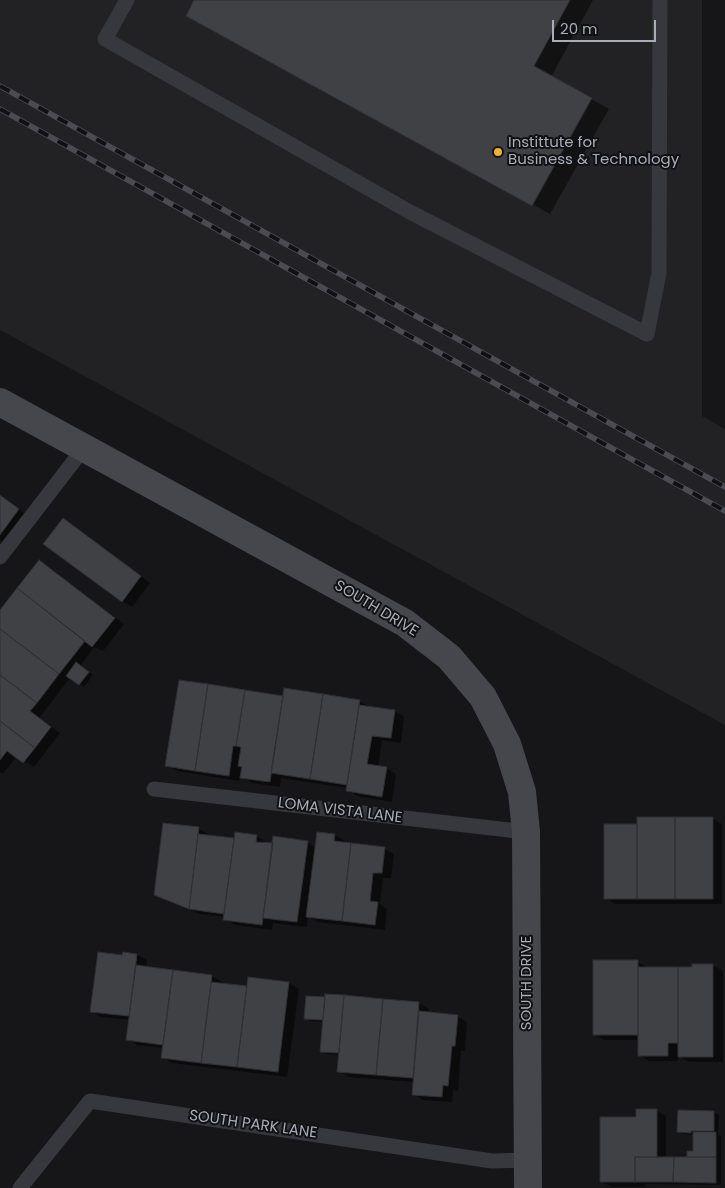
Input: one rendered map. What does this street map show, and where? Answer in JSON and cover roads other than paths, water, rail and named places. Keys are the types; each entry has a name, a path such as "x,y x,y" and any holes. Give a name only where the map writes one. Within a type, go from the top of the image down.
{"street":[{"name":"SOUTH DRIVE","path":"0,402 405,622 449,657 483,697 507,744 522,792 526,832 528,1188"}],"lane":[{"path":"127,0 106,40 410,212 647,334 659,273 660,0"},
{"path":"0,557 84,448"},
{"name":"LOMA VISTA LANE","path":"154,789 526,832"},
{"name":"SOUTH PARK LANE","path":"20,1188 90,1101 492,1161 528,1160"}],"railway":[{"path":"0,86 725,487"},
{"path":"0,109 725,511"}],"place":[{"name":"Instittute for Business & Technology","path":"498,152"}]}
